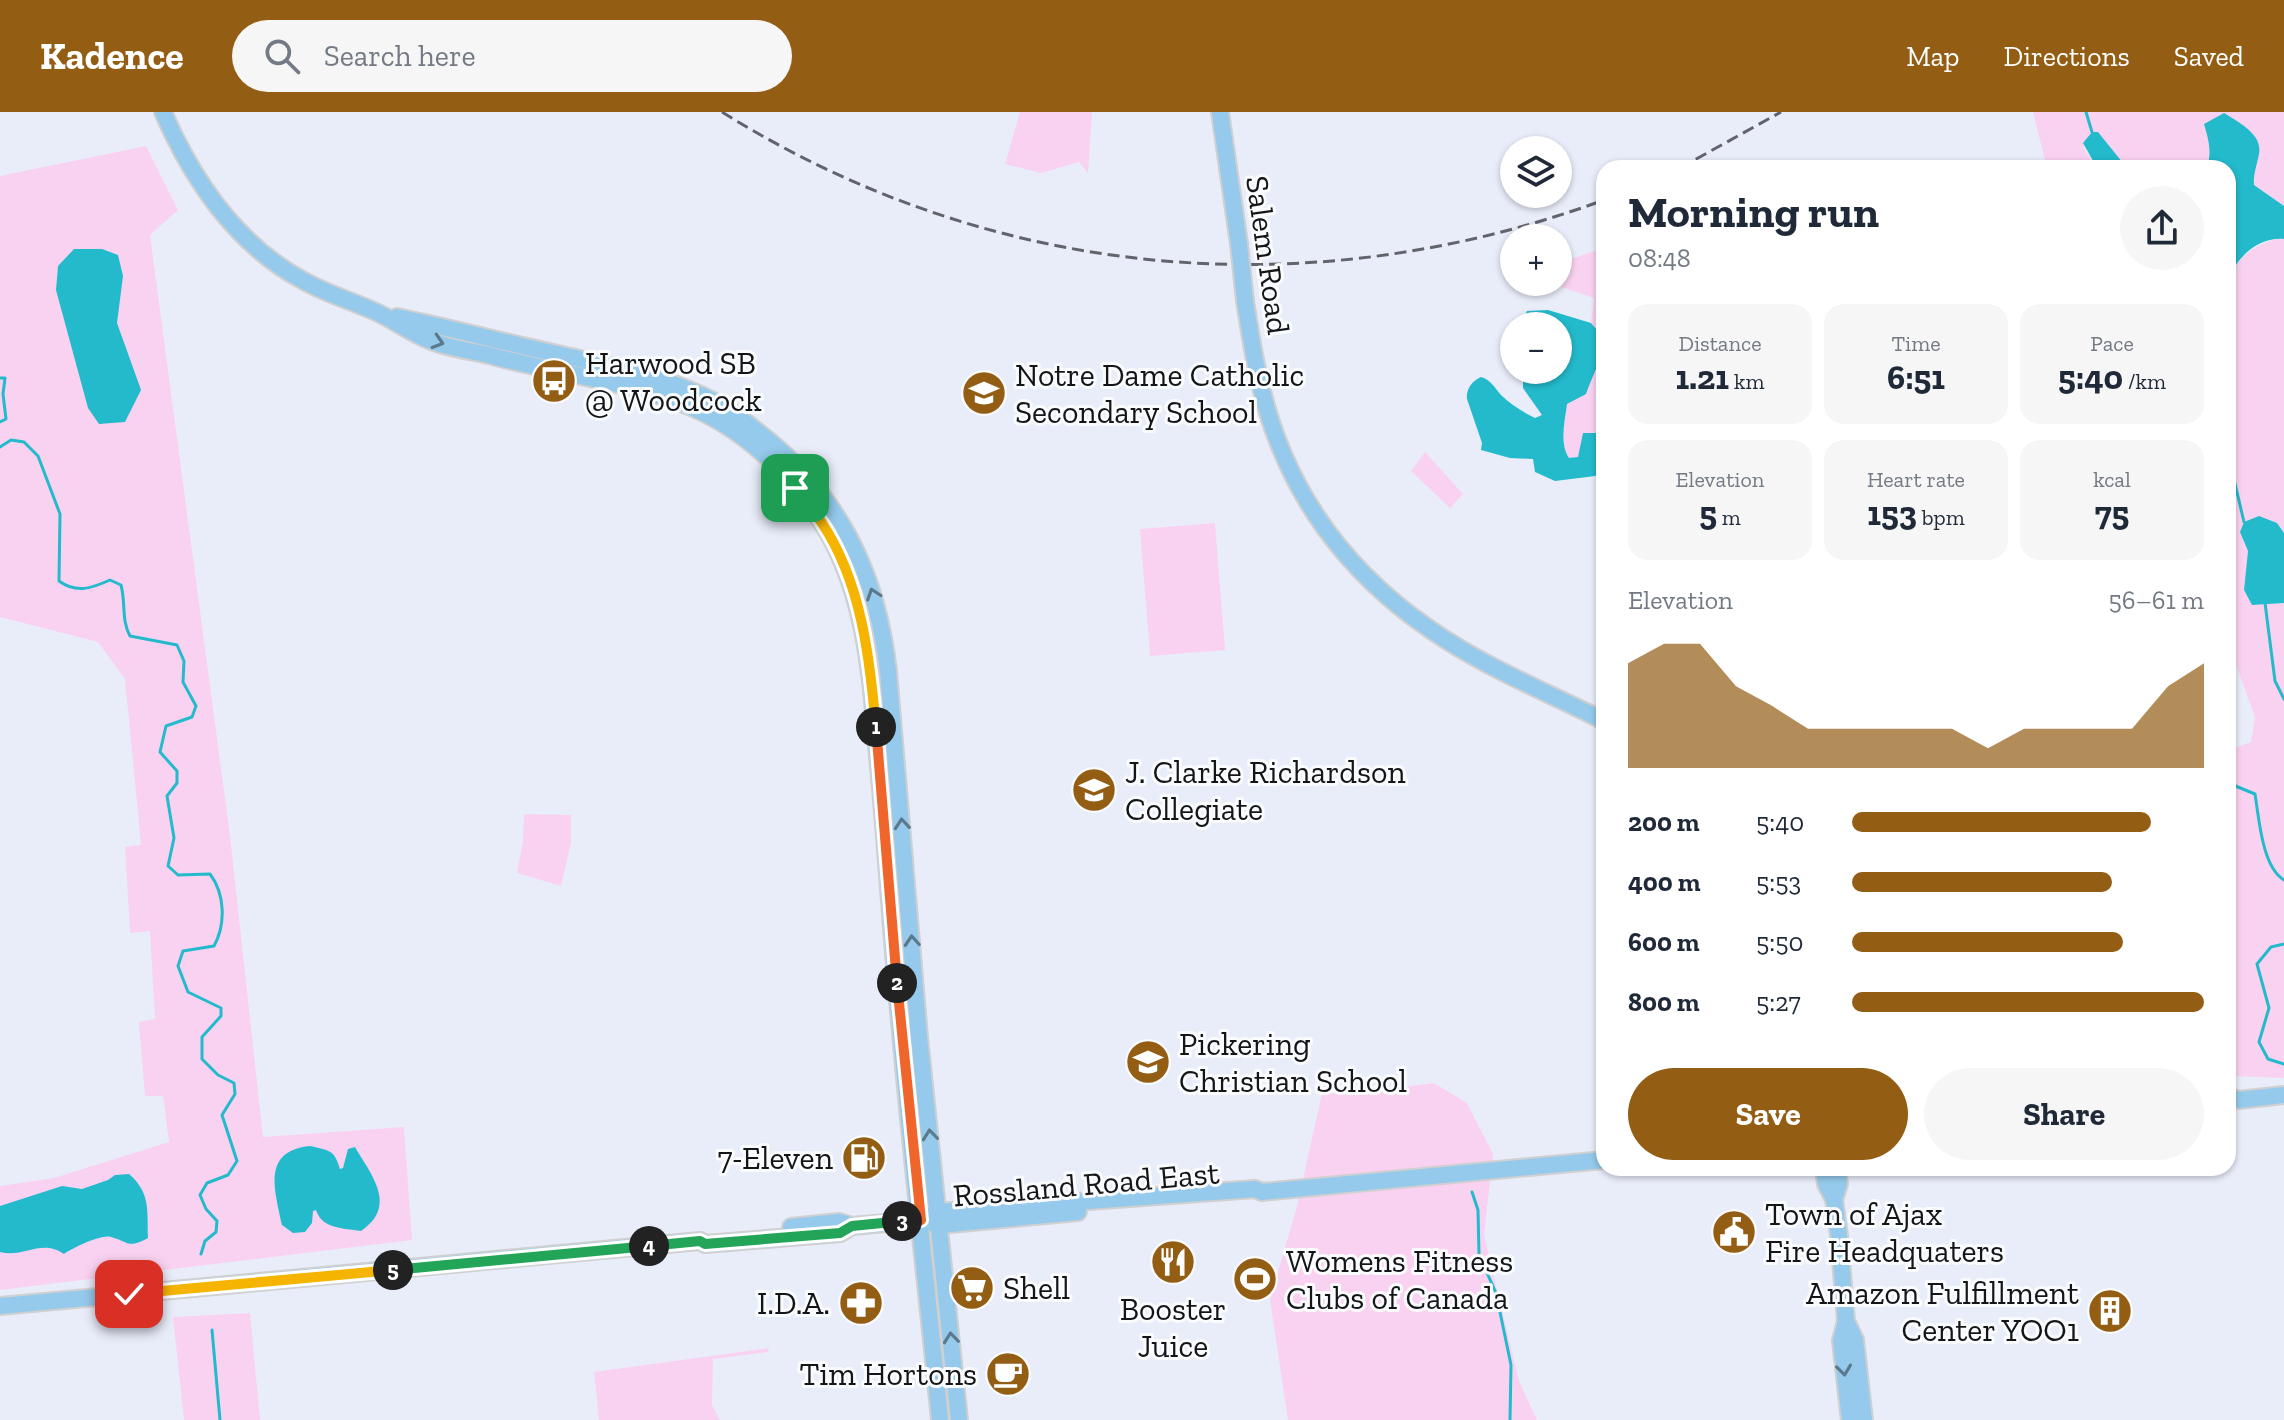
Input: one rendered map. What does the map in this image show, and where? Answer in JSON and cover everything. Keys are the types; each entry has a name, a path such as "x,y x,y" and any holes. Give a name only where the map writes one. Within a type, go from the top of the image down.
{"main road":[{"path":"163,112 180,151 201,185 237,230 301,280 376,312 430,341 683,403 714,419 784,471 822,524 847,573 867,639 895,968 940,1420"},
{"name":"Salem Road","path":"1220,112 1245,301 1262,394 1296,482 1326,532 1395,604 1432,631 1596,717"},
{"path":"376,312 636,371 704,396 738,415 809,477 838,516 855,548 883,629 919,1037 959,1420"},
{"path":"2236,1100 2284,1095"},
{"name":"Rossland Road East","path":"921,1220 1254,1198 1262,1192 1596,1159"},
{"path":"1825,1176 1834,1199 1846,1321 1841,1341 1850,1420"},
{"path":"1834,1199 1838,1176"},
{"path":"0,1306 700,1241 705,1244 815,1236 840,1233 852,1226 921,1220"},
{"path":"1846,1321 1855,1340 1864,1420"}],"shaded area":[{"path":"1020,112 1092,112 1088,173 1079,162 1041,173 1005,164"},
{"path":"2033,112 2284,112 2284,206 2254,185 2253,175 2260,149 2204,124 2208,160 2121,160 2098,132 2092,132 2083,147 2092,160 2045,160"},
{"path":"146,146 178,210 150,235 230,836 263,1137 404,1127 412,1240 0,1290 0,1186 54,1178 169,1142 163,1096 145,1096 139,1022 155,1019 150,931 130,933 125,847 141,845 125,679 98,642 0,617 0,176"},
{"path":"2284,239 2284,533 2277,523 2240,532 2248,551 2244,590 2252,605 2284,603 2284,1078 2236,1076 2236,747 2251,742 2255,717 2236,665 2236,265 2260,245"},
{"path":"1596,251 1596,329 1591,323 1594,298 1572,291 1572,258"},
{"path":"1596,363 1596,435 1582,445 1578,457 1569,458 1563,439 1567,404 1586,394"},
{"path":"1425,452 1463,494 1450,508 1411,471"},
{"path":"1215,523 1225,650 1150,656 1140,529"},
{"path":"524,814 571,815 571,843 561,886 517,873"},
{"path":"1434,1083 1467,1103 1493,1154 1484,1235 1519,1381 1537,1420 1288,1420 1270,1300 1297,1206 1322,1093 1351,1094"},
{"path":"250,1313 260,1420 184,1420 173,1317"},
{"path":"769,1348 768,1352 713,1359 712,1405 720,1420 599,1420 594,1372"}],"water":[{"path":"2224,113 2248,129 2259,147 2254,185 2284,206 2284,239 2257,245 2236,264 2236,160 2208,160 2204,124"},
{"path":"2092,132 2098,132 2121,160 2093,160 2083,143"},
{"path":"74,249 102,249 118,255 123,276 117,323 141,390 125,422 99,424 88,408 56,290 58,266"},
{"path":"1572,317 1591,323 1596,329 1596,369 1586,394 1567,404 1564,446 1569,458 1578,457 1583,433 1596,433 1596,475 1555,481 1535,472 1533,459 1510,458 1481,450 1482,443 1467,399 1472,383 1481,377 1513,405 1535,418 1542,415 1523,384 1572,384"},
{"path":"2259,516 2277,523 2284,533 2284,603 2252,605 2244,590 2248,551 2240,532 2244,522"},
{"path":"310,1146 330,1152 340,1169 343,1168 348,1149 355,1147 374,1180 380,1201 372,1221 361,1231 328,1224 316,1210 305,1232 293,1233 282,1225 275,1186 278,1164 294,1149"},
{"path":"129,1174 144,1195 148,1238 132,1244 106,1237 64,1254 48,1248 17,1253 0,1252 0,1206 62,1186 82,1189 115,1175"}],"waterway":[{"path":"2086,112 2092,132"},
{"path":"0,378 5,378 6,419 0,422"},
{"path":"0,447 11,440 24,442 38,456 60,514 59,581 78,589 110,580 121,585 130,636 177,645 184,661 183,682 196,706 192,717 166,726 160,752 177,771 177,783 167,796 174,838 168,866 178,875 210,874 219,891 222,919 214,946 183,951 178,966 188,992 221,1008 221,1016 202,1037 202,1059 218,1075 234,1083 235,1094 222,1115 237,1161 228,1175 207,1183 200,1195 206,1209 217,1221 216,1232 205,1241 201,1254"},
{"path":"2236,488 2244,522"},
{"path":"2265,603 2275,681 2284,699"},
{"path":"2236,786 2255,794 2266,853 2277,874 2284,880"},
{"path":"2284,944 2271,947 2257,964 2269,1008 2259,1042 2268,1059 2284,1064"},
{"path":"1472,1192 1478,1210 1479,1255 1496,1293 1511,1365 1510,1420"},
{"path":"212,1330 220,1420"}],"railway":[{"path":"722,112 825,168 932,212 1041,242 1152,260 1265,264 1379,256 1492,234 1596,202"},
{"path":"1694,160 1781,112"}],"place":[{"name":"Harwood SB @ Woodcock","path":"554,381"},
{"name":"Notre Dame Catholic Secondary School","path":"984,393"},
{"name":"J. Clarke Richardson Collegiate","path":"1094,790"},
{"name":"Pickering Christian School","path":"1148,1062"},
{"name":"7-Eleven","path":"864,1158"},
{"name":"Town of Ajax Fire Headquaters","path":"1734,1232"},
{"name":"Booster Juice","path":"1173,1262"},
{"name":"Womens Fitness Clubs of Canada","path":"1255,1279"},
{"name":"Shell","path":"972,1288"},
{"name":"I.D.A.","path":"861,1303"},
{"name":"Amazon Fulfillment Center YOO1","path":"2110,1311"},
{"name":"Tim Hortons","path":"1008,1374"}],"route":[{"path":"129,1294 700,1241 705,1244 815,1236 840,1233 852,1226 921,1220 895,968 890,880 867,639 843,562 822,524 795,488"}]}
